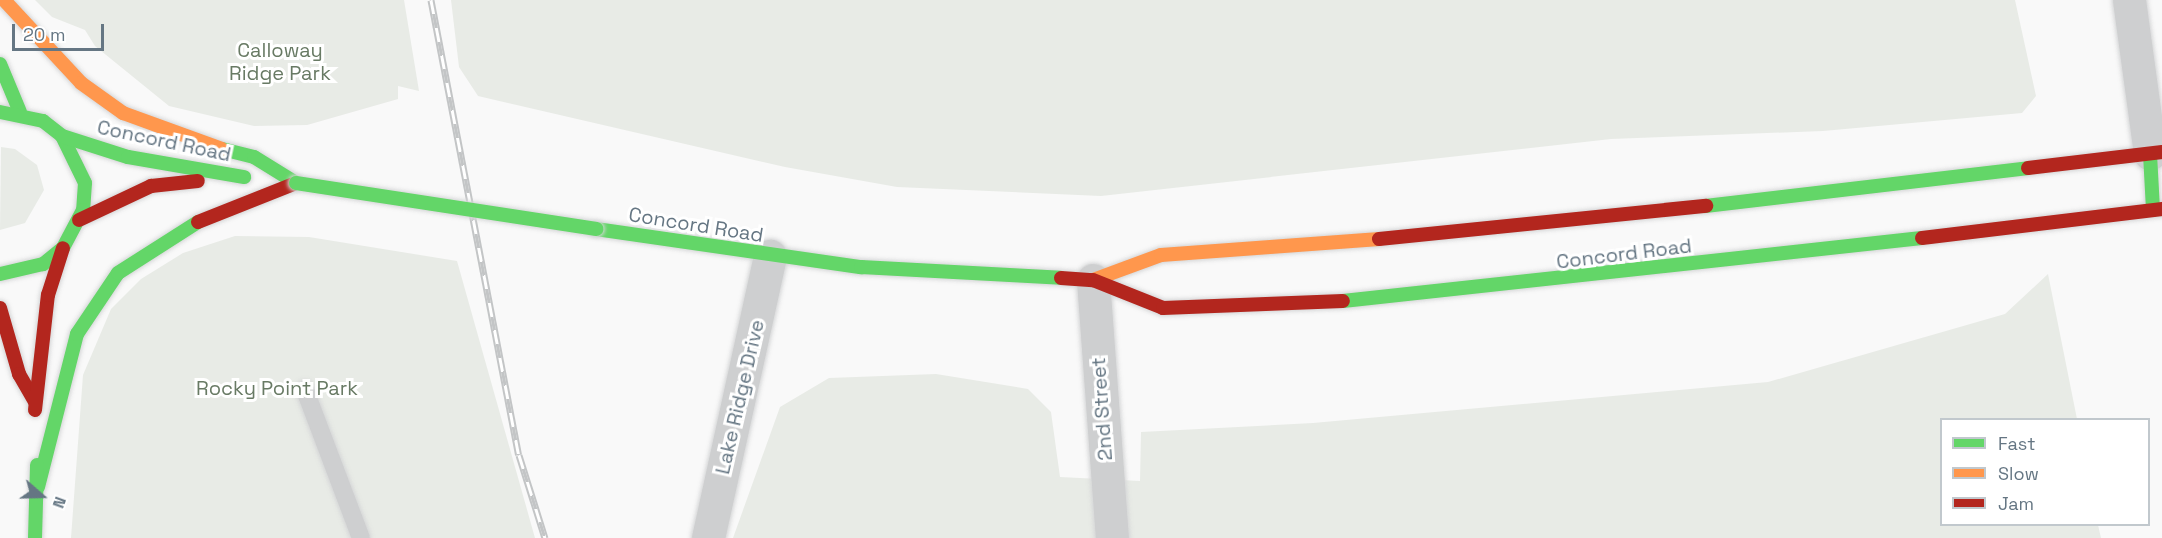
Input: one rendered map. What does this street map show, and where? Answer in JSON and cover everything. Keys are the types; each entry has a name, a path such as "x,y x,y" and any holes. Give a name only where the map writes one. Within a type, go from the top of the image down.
{"main road":[{"path":"4,0 81,83 123,113 181,138 254,158 296,183"},
{"path":"0,64 20,112 0,112"},
{"name":"Concord Road","path":"20,112 62,135 128,157 209,166 237,176 296,183 770,256 987,278 1093,280 1163,308 1293,306 1557,282 2157,209"},
{"path":"35,538 38,487 35,402 48,295 63,248 79,220 85,183 77,157 62,135"},
{"path":"2156,153 2157,209"},
{"name":"Concord Road","path":"1093,280 1161,255 1512,229 2156,153"},
{"name":"Concord Road","path":"79,220 115,198 151,186 237,176"},
{"path":"38,487 77,334 118,273 185,227 296,183"},
{"path":"0,274 43,264 63,248"},
{"path":"0,308 19,374 35,402"}],"street":[{"path":"2129,0 2156,153"},
{"name":"Lake Ridge Drive","path":"708,538 770,256"},
{"name":"2nd Street","path":"1093,280 1112,538"}],"lane":[{"path":"306,390 361,538"}],"green space":[{"name":"Calloway Ridge Park","path":"35,0 404,0 419,91 398,86 398,99 307,125 254,126 169,106 95,46 85,30 52,17"},
{"path":"451,0 2015,0 2036,96 2022,113 1823,131 1611,139 1101,196 897,187 785,167 478,96 459,67"},
{"path":"1,147 15,149 37,165 44,190 25,223 0,230"},
{"name":"Rocky Point Park","path":"235,236 309,237 457,261 535,538 71,538 83,375 111,309 141,279 183,253"},
{"path":"2048,274 2077,418 1940,418 1940,526 2098,526 2101,538 733,538 780,407 829,378 936,374 1028,389 1051,412 1060,477 1140,481 1141,432 1313,423 1768,382 2005,314"}],"railway":[{"path":"431,0 519,455 545,538"}],"traffic: fast":[{"path":"0,64 20,112"},
{"path":"0,112 43,121 62,136 85,183 83,210 63,248 43,264 0,274"},
{"path":"62,136 128,157 244,177"},
{"path":"222,149 254,157 296,183"},
{"path":"2150,154 2153,210"},
{"path":"1706,206 2028,168"},
{"path":"296,183 596,229"},
{"path":"38,487 77,334 118,273 198,222"},
{"path":"596,229 861,267 1061,278"},
{"path":"1343,301 1922,238"},
{"path":"35,538 37,465"}],"traffic: slow":[{"path":"4,0 81,83 123,113 222,149"},
{"path":"1093,280 1161,255 1379,239"}],"traffic: jam":[{"path":"2028,168 2162,152"},
{"path":"79,220 151,186 198,181"},
{"path":"198,222 296,183"},
{"path":"1379,239 1706,206"},
{"path":"1922,238 2162,209"},
{"path":"35,410 48,295 63,248"},
{"path":"1061,278 1093,280 1163,308 1343,301"},
{"path":"0,308 19,374 35,402"}]}
